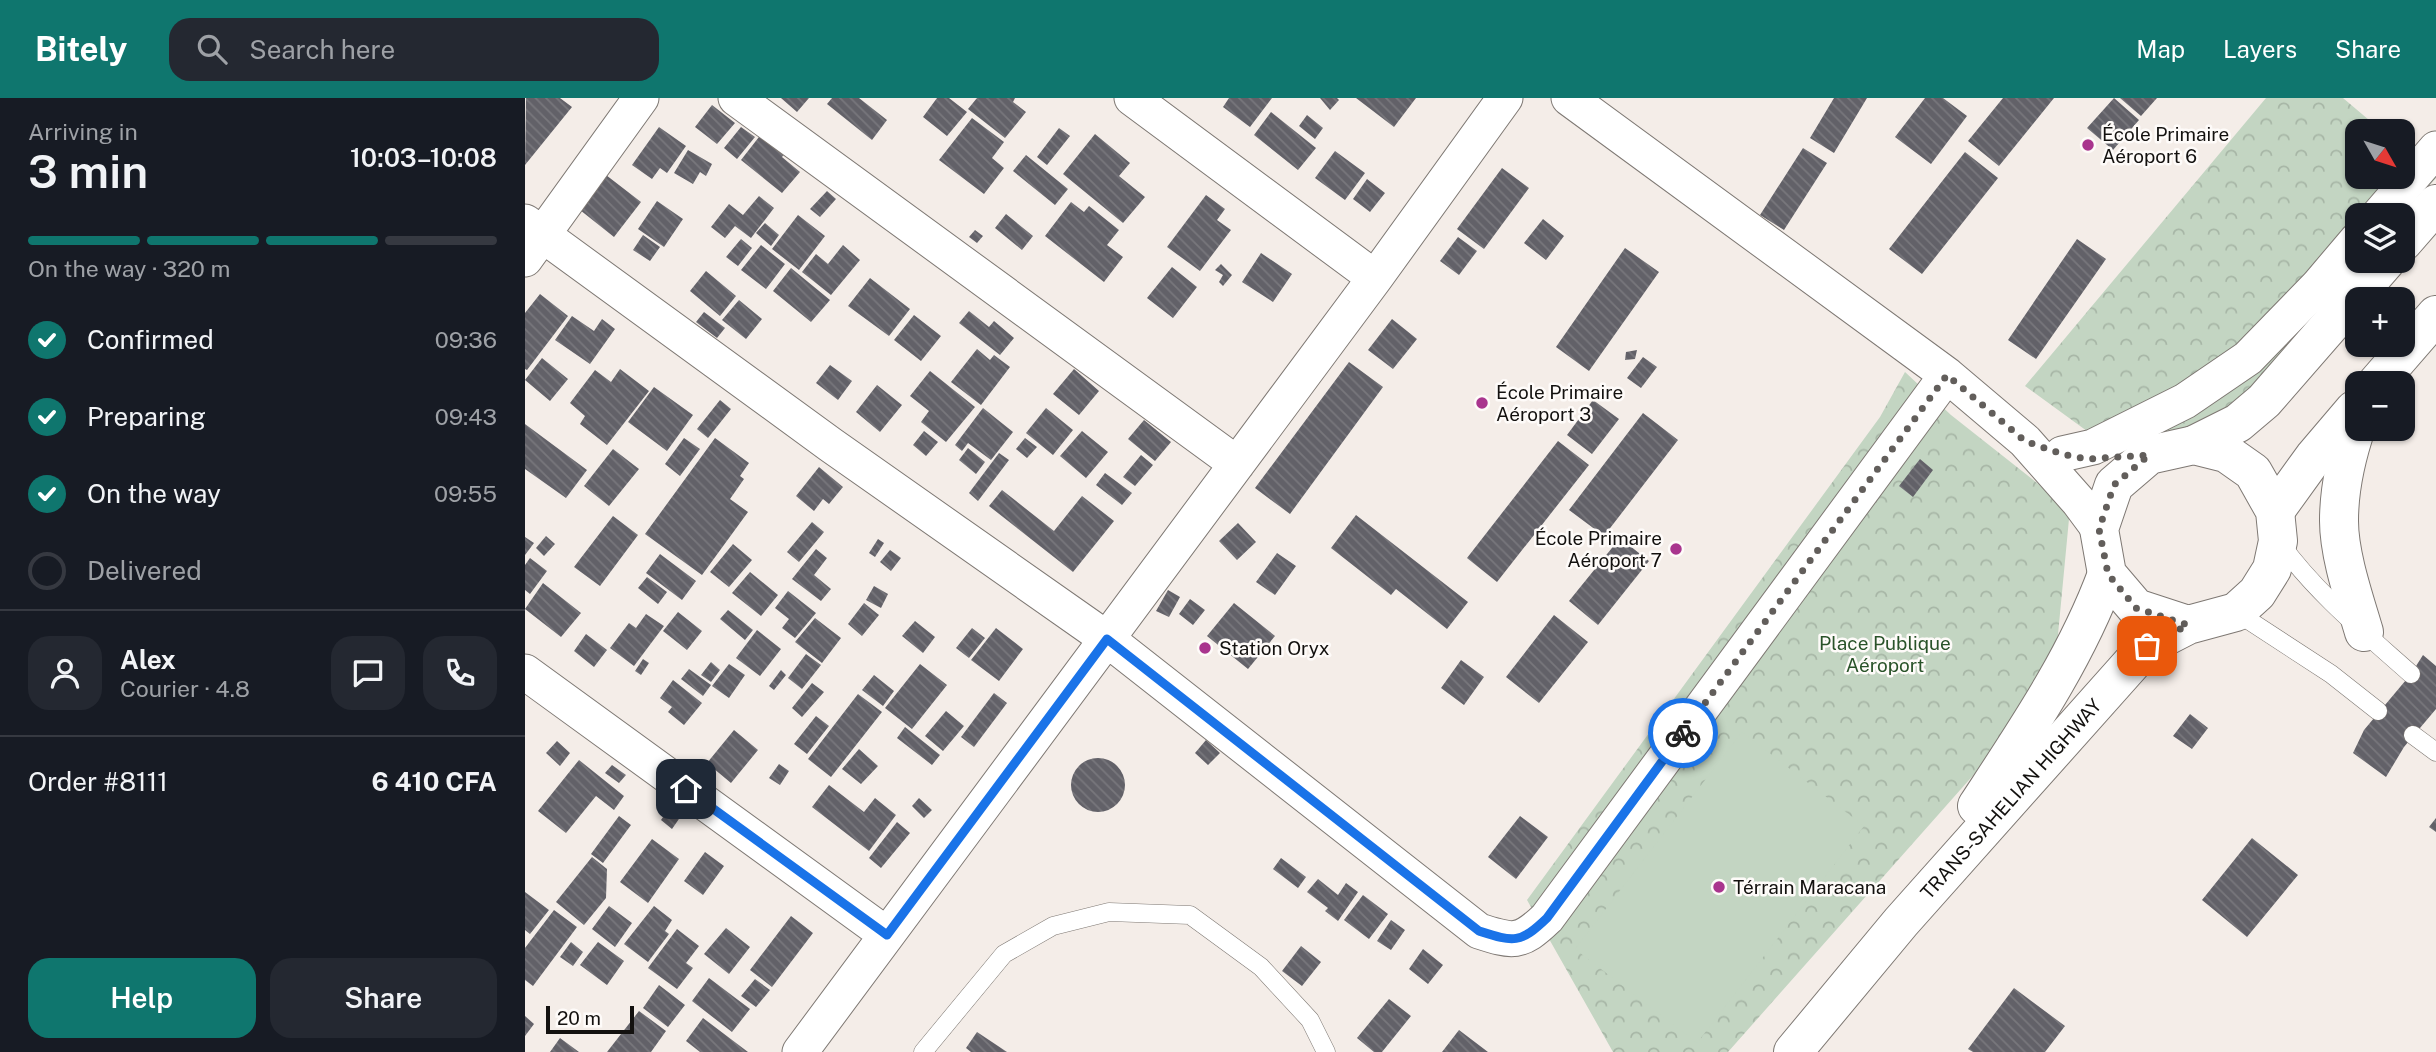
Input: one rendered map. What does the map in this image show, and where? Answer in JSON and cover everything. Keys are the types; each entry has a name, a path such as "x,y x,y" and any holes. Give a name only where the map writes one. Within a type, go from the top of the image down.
{"highway":[{"path":"2415,228 2436,204"},
{"path":"2345,420 2314,457 2277,526 2272,569 2257,593 2236,612 2188,625 2136,608 2108,574 2099,529 2114,485 2149,455 2194,445 2238,423 2264,401 2376,273"},
{"path":"2387,371 2436,315"},
{"path":"2351,441 2347,453 2339,521 2347,573 2364,632"},
{"path":"2194,445 2226,453 2253,472 2277,526"},
{"name":"TRANS-SAHELIAN HIGHWAY","path":"1901,922 2067,666 2093,613 2108,574"},
{"name":"TRANS-SAHELIAN HIGHWAY","path":"1793,1052 1901,922 2147,646 2188,625"}],"street":[{"path":"641,98 531,238 1107,639 1479,931 1498,937 1517,940 1533,931 1547,918 1947,375"},
{"path":"736,98 1237,464"},
{"path":"1132,98 1375,278"},
{"path":"800,1052 1375,278 1505,98"},
{"path":"1569,98 1947,375 2025,441 2099,529"},
{"path":"2389,203 2436,149"},
{"path":"2062,454 2093,447 2185,401 2248,358 2345,254"},
{"path":"2025,441 2062,454 2087,459 2149,455"},
{"path":"525,672 887,935"}],"lane":[{"path":"2277,526 2295,564 2319,590 2411,674"},
{"path":"2236,612 2331,674 2378,711"},
{"path":"2413,735 2436,752"},
{"path":"923,1052 1004,954 1053,926 1109,912 1190,915 1261,967 1310,1020 1325,1052"}],"green space":[{"path":"2266,98 2343,98 2368,119 2345,119 2345,189 2415,189 2415,160 2436,178 2414,203 2345,203 2345,273 2352,273 2239,401 2183,433 2113,450 2025,386"},
{"name":"Place Publique Aéroport","path":"1905,372 1951,415 2056,498 2069,519 2057,645 2000,745 1728,1052 1613,1052 1527,900 1880,417"},
{"name":"Térrain Maracana","path":"1742,732 1864,826 1697,1043 1575,949"}],"building":[{"path":"526,98 560,98 572,107 525,165"},
{"path":"781,98 809,98 797,112"},
{"path":"832,98 859,98 887,120 872,140 827,104"},
{"path":"937,98 949,98 967,112 947,136 923,117"},
{"path":"977,98 1015,98 1013,102 1026,112 1005,138 968,109"},
{"path":"1229,98 1272,98 1250,127 1223,107"},
{"path":"1320,98 1337,98 1339,100 1330,110"},
{"path":"1356,98 1416,98 1394,127"},
{"path":"1834,98 1867,98 1834,153 1810,138"},
{"path":"1925,98 1943,98 1967,116 1931,164 1895,137"},
{"path":"2003,98 2054,98 1999,166 1968,141"},
{"path":"2114,98 2139,120 2113,150 2087,128"},
{"path":"2120,98 2157,98 2141,116"},
{"path":"712,105 735,123 717,144 695,127"},
{"path":"1271,112 1316,148 1298,170 1254,135"},
{"path":"1307,115 1323,128 1315,139 1299,126"},
{"path":"972,118 1004,142 992,158 1004,168 984,194 939,160"},
{"path":"659,127 686,146 667,173 660,168 652,179 632,165"},
{"path":"741,127 755,137 737,159 724,148"},
{"path":"766,128 790,147 782,157 800,172 782,193 741,160"},
{"path":"1059,128 1070,136 1047,165 1037,157"},
{"path":"1095,134 1130,163 1119,176 1145,197 1123,223 1063,174"},
{"path":"1803,148 1827,163 1784,230 1760,215"},
{"path":"688,150 712,164 706,176 700,172 693,184 674,173"},
{"path":"1335,151 1365,173 1345,200 1315,178"},
{"path":"1965,152 1998,178 1922,274 1889,249"},
{"path":"1026,155 1068,189 1055,205 1013,171"},
{"path":"1502,168 1529,188 1484,249 1457,229"},
{"path":"606,175 641,202 614,237 580,210"},
{"path":"1367,179 1385,193 1370,212 1353,199"},
{"path":"827,191 836,199 820,217 810,209"},
{"path":"1206,195 1225,209 1217,220 1231,230 1200,271 1167,247"},
{"path":"759,196 774,208 751,238 735,226 725,238 711,227 729,204 743,215"},
{"path":"657,201 683,219 664,247 638,229"},
{"path":"1071,202 1084,212 1089,206 1119,230 1107,245 1123,257 1104,282 1045,236"},
{"path":"1006,214 1033,236 1022,250 995,228"},
{"path":"798,215 825,236 799,270 772,249"},
{"path":"1543,219 1564,236 1546,260 1524,243"},
{"path":"765,223 779,235 771,246 756,233"},
{"path":"975,230 983,236 977,243 969,237"},
{"path":"643,235 660,247 650,261 633,250"},
{"path":"1458,237 1477,251 1459,275 1440,261"},
{"path":"741,239 752,248 738,266 726,257"},
{"path":"2077,239 2106,259 2036,359 2008,340"},
{"path":"761,245 785,264 766,289 741,270"},
{"path":"843,245 860,260 831,295 802,272 816,254 828,264"},
{"path":"1625,248 1659,272 1589,371 1556,347"},
{"path":"1261,253 1292,274 1273,302 1242,282"},
{"path":"1221,264 1232,275 1223,286 1219,282 1223,275 1215,270"},
{"path":"1172,267 1197,287 1173,318 1147,298"},
{"path":"791,268 830,300 811,322 773,291"},
{"path":"706,271 736,296 720,316 690,291"},
{"path":"870,278 910,309 889,336 848,306"},
{"path":"540,294 568,316 527,370 525,313"},
{"path":"739,300 762,319 746,339 722,320"},
{"path":"969,311 989,327 994,321 1014,338 1000,355 959,323"},
{"path":"704,312 725,328 717,338 696,322"},
{"path":"914,315 941,336 921,361 894,340"},
{"path":"572,316 594,331 602,319 615,329 590,364 555,340"},
{"path":"1392,319 1417,339 1393,369 1368,350"},
{"path":"977,349 990,360 994,355 1010,367 981,405 951,382"},
{"path":"1637,350 1635,359 1625,360 1626,352"},
{"path":"1643,357 1657,367 1641,388 1627,378"},
{"path":"542,358 568,379 550,401 525,380"},
{"path":"1349,362 1383,387 1290,514 1255,488"},
{"path":"830,365 852,381 838,400 816,383"},
{"path":"620,369 649,391 607,445 580,424 585,416 570,403 595,370 611,382"},
{"path":"1074,369 1099,391 1079,415 1053,394"},
{"path":"930,371 975,407 946,442 921,422 929,411 910,396"},
{"path":"877,385 902,405 880,432 856,412"},
{"path":"654,387 693,415 667,451 628,422"},
{"path":"720,400 731,409 708,438 697,429"},
{"path":"1593,400 1619,419 1592,454 1567,435"},
{"path":"983,408 1013,432 991,460 968,443 962,451 955,445"},
{"path":"1046,408 1073,430 1053,455 1026,433"},
{"path":"1643,413 1678,440 1604,536 1569,510"},
{"path":"1144,420 1171,442 1155,461 1128,439"},
{"path":"525,424 587,470 566,498 525,469"},
{"path":"924,431 938,442 926,456 913,445"},
{"path":"1082,431 1108,452 1086,478 1060,456"},
{"path":"684,438 700,449 680,476 665,464"},
{"path":"715,438 749,463 740,476 744,479 730,499 748,512 702,575 645,534"},
{"path":"1025,438 1037,447 1027,458 1016,449"},
{"path":"1558,441 1589,465 1497,582 1467,558"},
{"path":"968,448 985,462 976,474 959,460"},
{"path":"613,449 639,469 609,506 584,486"},
{"path":"999,453 1009,460 978,501 969,493"},
{"path":"1141,455 1153,465 1135,486 1123,477"},
{"path":"1920,459 1933,470 1913,497 1899,486"},
{"path":"819,467 843,487 829,504 823,499 814,511 796,496"},
{"path":"1105,473 1132,493 1122,505 1096,485"},
{"path":"1002,490 1054,531 1082,496 1114,521 1073,572 989,506"},
{"path":"1356,515 1468,602 1447,629 1396,589 1391,595 1331,548"},
{"path":"613,516 638,535 600,586 574,567"},
{"path":"812,522 824,532 799,562 787,552"},
{"path":"1238,523 1256,542 1237,560 1219,541"},
{"path":"546,536 555,544 544,556 536,548"},
{"path":"525,537 534,543 525,555"},
{"path":"1620,538 1649,561 1598,625 1569,601"},
{"path":"878,539 884,543 875,557 869,553"},
{"path":"733,544 752,560 729,587 710,572"},
{"path":"816,549 827,558 814,575 831,589 821,601 792,579"},
{"path":"890,550 901,558 891,571 880,562"},
{"path":"1277,553 1296,566 1275,595 1256,582"},
{"path":"660,554 696,581 682,600 646,573"},
{"path":"530,558 547,571 530,594 525,590 525,565"},
{"path":"750,572 778,595 761,616 732,593"},
{"path":"647,577 667,592 658,604 638,588"},
{"path":"543,583 581,613 561,637 525,609"},
{"path":"874,586 888,594 881,608 866,600"},
{"path":"1168,590 1180,597 1169,617 1156,611"},
{"path":"788,591 816,613 795,638 782,628 789,619 775,608"},
{"path":"1190,599 1205,610 1193,625 1179,614"},
{"path":"864,603 879,615 862,636 848,624"},
{"path":"1234,603 1275,636 1248,669 1207,636"},
{"path":"728,610 753,630 745,640 720,619"},
{"path":"678,612 702,631 687,650 663,631"},
{"path":"646,614 664,626 634,666 610,648 629,623 636,628"},
{"path":"1554,615 1588,642 1539,703 1506,677"},
{"path":"815,618 841,638 822,663 795,642"},
{"path":"915,621 935,637 923,653 902,636"},
{"path":"972,628 985,638 969,658 956,648"},
{"path":"996,628 1023,649 999,681 971,660"},
{"path":"757,630 781,649 760,676 736,658"},
{"path":"586,634 607,650 594,667 574,651"},
{"path":"806,654 821,665 802,689 788,678"},
{"path":"2423,655 2436,666 2436,709 2404,747 2386,777 2353,753 2364,730 2411,674"},
{"path":"643,659 649,663 641,675 635,671"},
{"path":"1461,660 1484,677 1464,705 1441,688"},
{"path":"711,662 720,670 711,682 701,675"},
{"path":"729,664 745,675 729,698 712,686"},
{"path":"920,664 947,685 912,729 885,708"},
{"path":"689,669 711,685 703,696 681,679"},
{"path":"781,670 786,675 774,690 769,686"},
{"path":"874,675 894,691 883,706 862,690"},
{"path":"673,680 702,703 684,725 668,712 672,707 660,698"},
{"path":"812,683 824,692 802,717 792,708"},
{"path":"994,693 1007,703 974,747 961,737"},
{"path":"858,694 882,712 831,777 808,759"},
{"path":"946,711 964,726 943,751 925,736"},
{"path":"2190,714 2208,728 2192,749 2173,736"},
{"path":"816,716 829,726 807,754 794,744"},
{"path":"905,727 940,755 932,765 897,738"},
{"path":"734,730 758,750 731,783 707,763"},
{"path":"1206,740 1220,753 1208,765 1195,753"},
{"path":"557,741 570,753 560,766 546,753"},
{"path":"859,749 878,766 861,784 842,769"},
{"path":"1103,758 1113,762 1121,770 1125,785 1121,800 1113,808 1093,812 1083,808 1075,800 1071,780 1075,770 1083,762"},
{"path":"579,760 624,796 614,810 596,796 566,833 538,811"},
{"path":"779,764 789,771 780,785 769,778"},
{"path":"612,765 626,775 619,783 605,773"},
{"path":"829,785 864,812 875,798 896,815 869,851 812,807"},
{"path":"919,798 932,810 924,818 912,806"},
{"path":"670,807 681,816 672,829 661,820"},
{"path":"619,816 631,825 603,863 591,854"},
{"path":"1520,816 1548,837 1516,879 1488,857"},
{"path":"2436,818 2436,832 2429,827"},
{"path":"897,822 910,833 881,868 869,858"},
{"path":"2252,838 2298,875 2247,937 2202,900"},
{"path":"652,839 679,859 648,903 620,882"},
{"path":"705,852 724,866 703,895 684,881"},
{"path":"592,857 607,869 606,898 584,925 556,902"},
{"path":"1281,858 1306,877 1298,888 1273,869"},
{"path":"1318,879 1338,895 1346,883 1358,892 1338,921 1325,911 1328,908 1307,892"},
{"path":"525,892 549,910 530,934 525,930"},
{"path":"1363,895 1388,914 1369,939 1344,920"},
{"path":"609,906 632,923 615,947 592,929"},
{"path":"654,906 672,920 665,931 669,934 648,962 624,944"},
{"path":"554,910 577,927 533,986 525,980 525,948"},
{"path":"791,916 813,933 772,987 750,970"},
{"path":"1391,920 1405,930 1391,950 1377,941"},
{"path":"726,928 750,947 729,974 704,954"},
{"path":"677,929 699,946 686,963 693,968 677,989 648,968"},
{"path":"571,942 583,952 573,966 560,957"},
{"path":"598,942 624,961 607,985 580,965"},
{"path":"1301,946 1321,962 1302,986 1282,971"},
{"path":"1423,949 1443,965 1428,984 1409,969"},
{"path":"709,978 750,1009 732,1032 692,1001"},
{"path":"755,979 770,990 756,1007 741,996"},
{"path":"659,985 685,1005 668,1027 643,1008"},
{"path":"2014,988 2065,1026 2045,1052 1973,1052 1968,1049"},
{"path":"1389,999 1411,1016 1382,1052 1374,1052 1357,1038"},
{"path":"639,1011 666,1031 651,1052 607,1052"},
{"path":"525,1016 534,1024 525,1036"},
{"path":"703,1018 748,1052 700,1052 686,1041"},
{"path":"1459,1030 1488,1052 1442,1052"},
{"path":"977,1032 1007,1052 971,1052 966,1048"},
{"path":"560,1038 579,1052 550,1052"}],"way so far":[{"path":"1683,733 1947,375 2025,441 2062,454 2087,459 2149,455 2114,485 2099,529 2108,574 2136,608 2188,625 2147,646"}],"place":[{"name":"École Primaire Aéroport 6","path":"2088,145"},
{"name":"École Primaire Aéroport 3","path":"1482,403"},
{"name":"École Primaire Aéroport 7","path":"1676,549"},
{"name":"Station Oryx","path":"1205,648"},
{"name":"Térrain Maracana","path":"1719,887"}],"route":[{"path":"686,789 887,935 1107,639 1479,931 1517,940 1533,931 1547,918 1683,733"}]}
